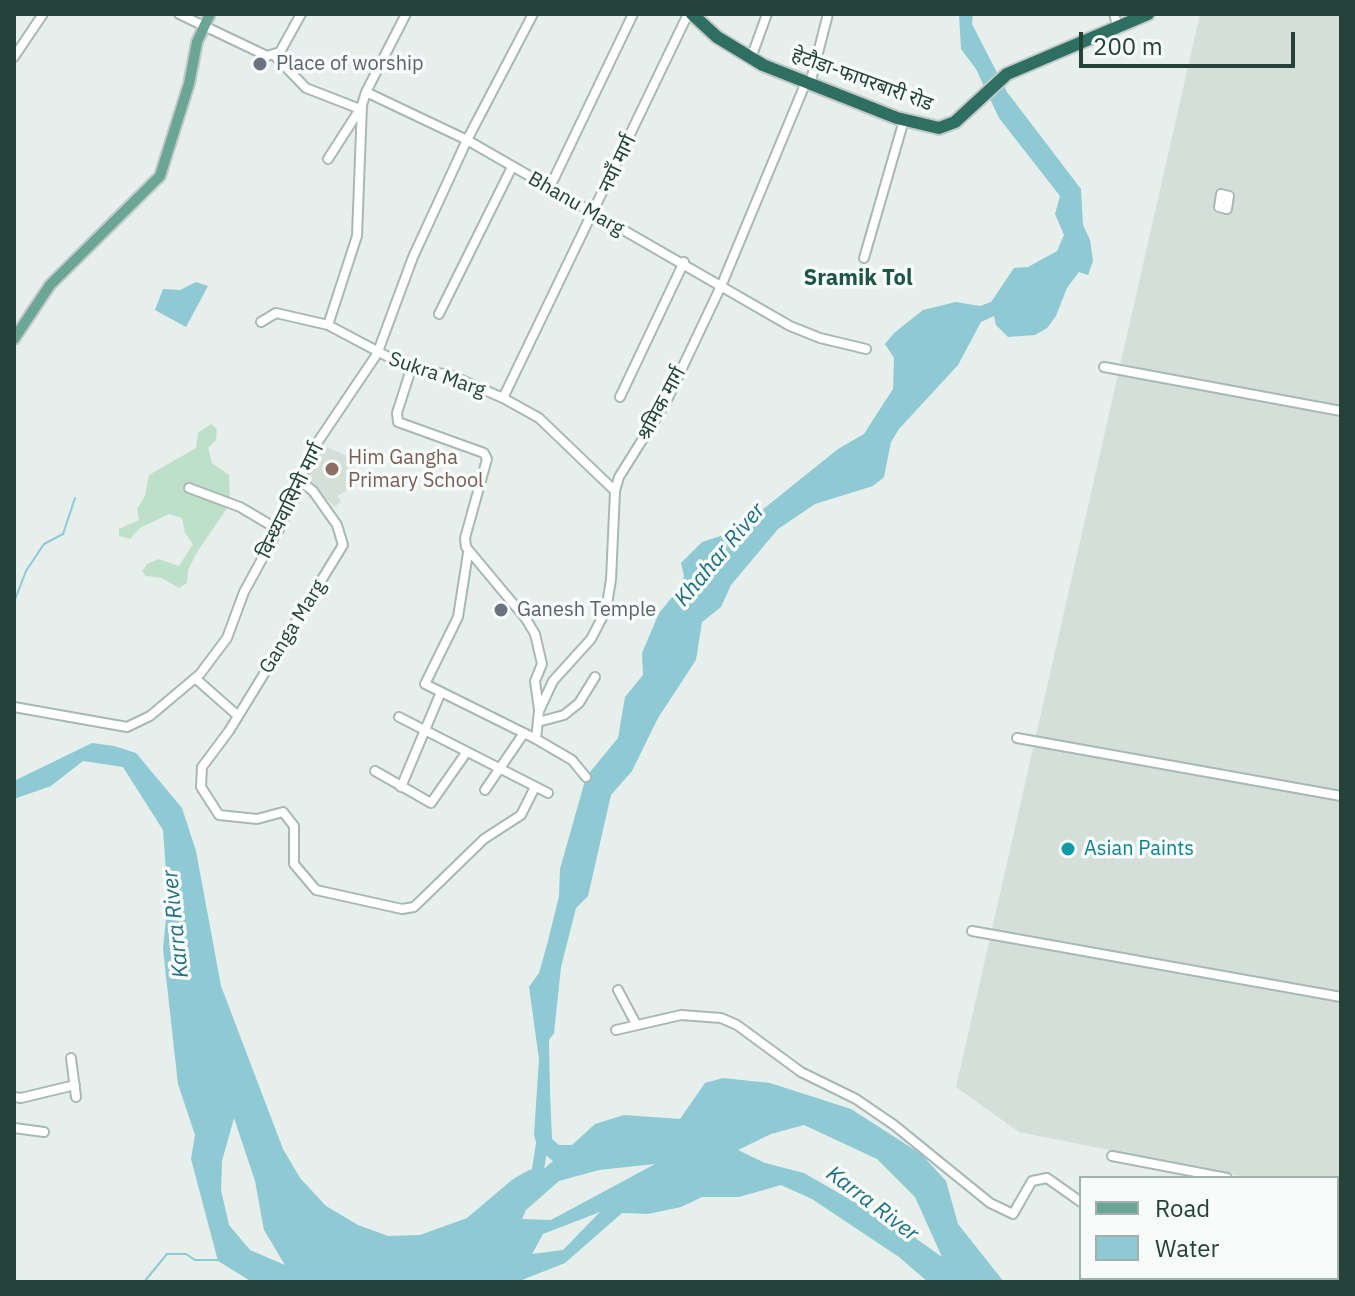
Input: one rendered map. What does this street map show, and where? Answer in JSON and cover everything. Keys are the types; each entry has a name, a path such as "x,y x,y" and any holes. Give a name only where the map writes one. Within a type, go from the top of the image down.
{"highway":[{"name":"हेटौडा-फापरबारी रोड","path":"690,14 717,37 751,58 904,120 947,127 1007,74 1115,17 1148,14"}],"main road":[{"path":"14,339 50,285 160,176 203,26 210,14"}],"street":[{"path":"14,57 43,14"},
{"path":"179,14 267,56 275,56 306,88 361,107"},
{"path":"275,56 301,14"},
{"path":"328,159 361,107 406,14"},
{"name":"विन्ध्यवासिनी मार्ग","path":"14,707 127,727 150,716 195,678 227,638 244,592 279,530 311,452 377,354 413,257 467,140 533,14"},
{"path":"549,189 633,14"},
{"name":"नयाँ मार्ग","path":"503,398 690,14"},
{"path":"751,58 767,14"},
{"name":"श्रमिक मार्ग","path":"536,739 539,711 553,681 591,639 606,610 611,580 615,491 619,477 666,402 722,284 808,83 828,14"},
{"name":"Bhanu Marg","path":"366,92 467,140 594,215 684,262 790,326 866,349"},
{"path":"328,325 357,236 361,107"},
{"path":"864,258 904,120"},
{"path":"439,314 512,167"},
{"path":"620,397 684,262"},
{"name":"Sukra Marg","path":"261,322 276,313 328,325 377,354 411,369 450,375 503,398 539,418 615,491"},
{"path":"1104,367 1341,411"},
{"path":"411,369 397,413 398,422 484,453 487,459 465,538 468,553 458,617 425,684 536,739 572,760 586,777"},
{"name":"Ganga Marg","path":"300,481 313,491 337,525 343,545 198,774 201,787 219,815 257,819 277,812 290,817 294,826 294,864 316,890 402,909 414,907 484,839 521,815 535,787"},
{"path":"189,488 240,507 279,530"},
{"path":"468,553 526,619 535,634 542,664 535,681 539,711"},
{"path":"538,722 564,715 579,703 595,677"},
{"path":"195,678 237,715"},
{"path":"401,787 441,692"},
{"path":"399,717 548,793"},
{"path":"485,790 524,733"},
{"path":"1017,738 1341,796"},
{"path":"375,771 431,803 466,753"},
{"path":"972,931 1341,997"},
{"path":"618,990 636,1024"},
{"path":"616,1030 681,1015 721,1018 737,1025 801,1072 856,1099 894,1125 990,1203 1013,1214 1032,1181 1047,1178 1079,1201"},
{"path":"71,1058 76,1097"},
{"path":"14,1097 75,1085"},
{"path":"14,1128 44,1132"},
{"path":"1112,1156 1217,1176"}],"shaded area":[{"path":"1200,14 1341,14 1341,1196 1339,1176 1240,1176 1019,1132 956,1087"},
{"name":"Him Gangha Primary School","path":"320,444 357,460 346,491 337,496 341,501 335,507 305,478"}],"green space":[{"path":"211,424 217,429 216,440 208,448 212,463 229,475 230,504 197,552 188,570 187,583 179,588 162,578 146,576 142,571 147,564 159,559 179,566 193,544 185,533 182,518 169,514 140,528 130,539 119,536 119,529 139,520 137,509 145,496 149,475 196,448 198,433"}],"water":[{"name":"Karra River","path":"959,14 973,14 972,24 1007,92 1081,189 1083,225 1090,240 1093,261 1088,275 1079,272 1067,288 1056,316 1047,328 1035,335 1008,337 996,325 994,316 981,322 958,365 899,429 891,442 884,477 873,486 815,504 778,529 731,585 721,607 702,622 696,660 658,718 632,771 611,795 588,896 576,908 561,967 554,1033 549,1040 550,1092 552,1139 559,1145 572,1145 595,1124 624,1115 680,1119 705,1083 723,1078 770,1083 851,1109 921,1154 946,1181 958,1224 1004,1282 928,1282 899,1257 812,1199 781,1185 739,1197 702,1197 681,1207 648,1214 622,1213 565,1263 517,1282 252,1282 218,1261 191,1159 195,1135 178,1084 163,949 168,898 163,830 123,767 83,761 51,786 14,799 14,781 92,743 114,746 136,753 182,808 196,851 221,986 283,1149 300,1178 326,1206 358,1225 388,1236 420,1235 467,1218 513,1179 529,1170 545,1168 553,1161 538,1149 534,1135 539,1059 529,987 539,973 548,941 559,896 560,869 586,777 618,738 625,697 643,675 642,653 659,613 678,590 684,576 681,563 702,542 736,531 838,449 864,434 893,389 894,358 885,344 894,333 923,310 956,302 980,306 991,302 1014,268 1028,267 1057,251 1064,235 1055,214 1060,196 999,118 976,69 961,49","holes":["234,1118 255,1181 264,1230 285,1265 250,1250 229,1225 221,1190 222,1161","804,1125 877,1159 915,1197 942,1257 911,1235 804,1173 765,1163 738,1150 771,1134","655,1164 551,1220 522,1219 526,1210 559,1181 599,1170","600,1212 563,1250 532,1254 543,1234"]},
{"path":"196,282 208,286 186,327 155,310 163,289 180,290"}],"waterway":[{"path":"14,602 26,571 44,544 63,534 75,498"},
{"name":"Khahar River","path":"531,1180 537,1175 543,1138"},
{"path":"144,1282 167,1254 186,1254 195,1260 220,1260"}],"place":[{"name":"Place of worship","path":"260,64"},
{"name":"Him Gangha Primary School","path":"332,469"},
{"name":"Ganesh Temple","path":"501,610"},
{"name":"Asian Paints","path":"1068,849"}],"district":[{"name":"Sramik Tol","path":"858,279"}]}
